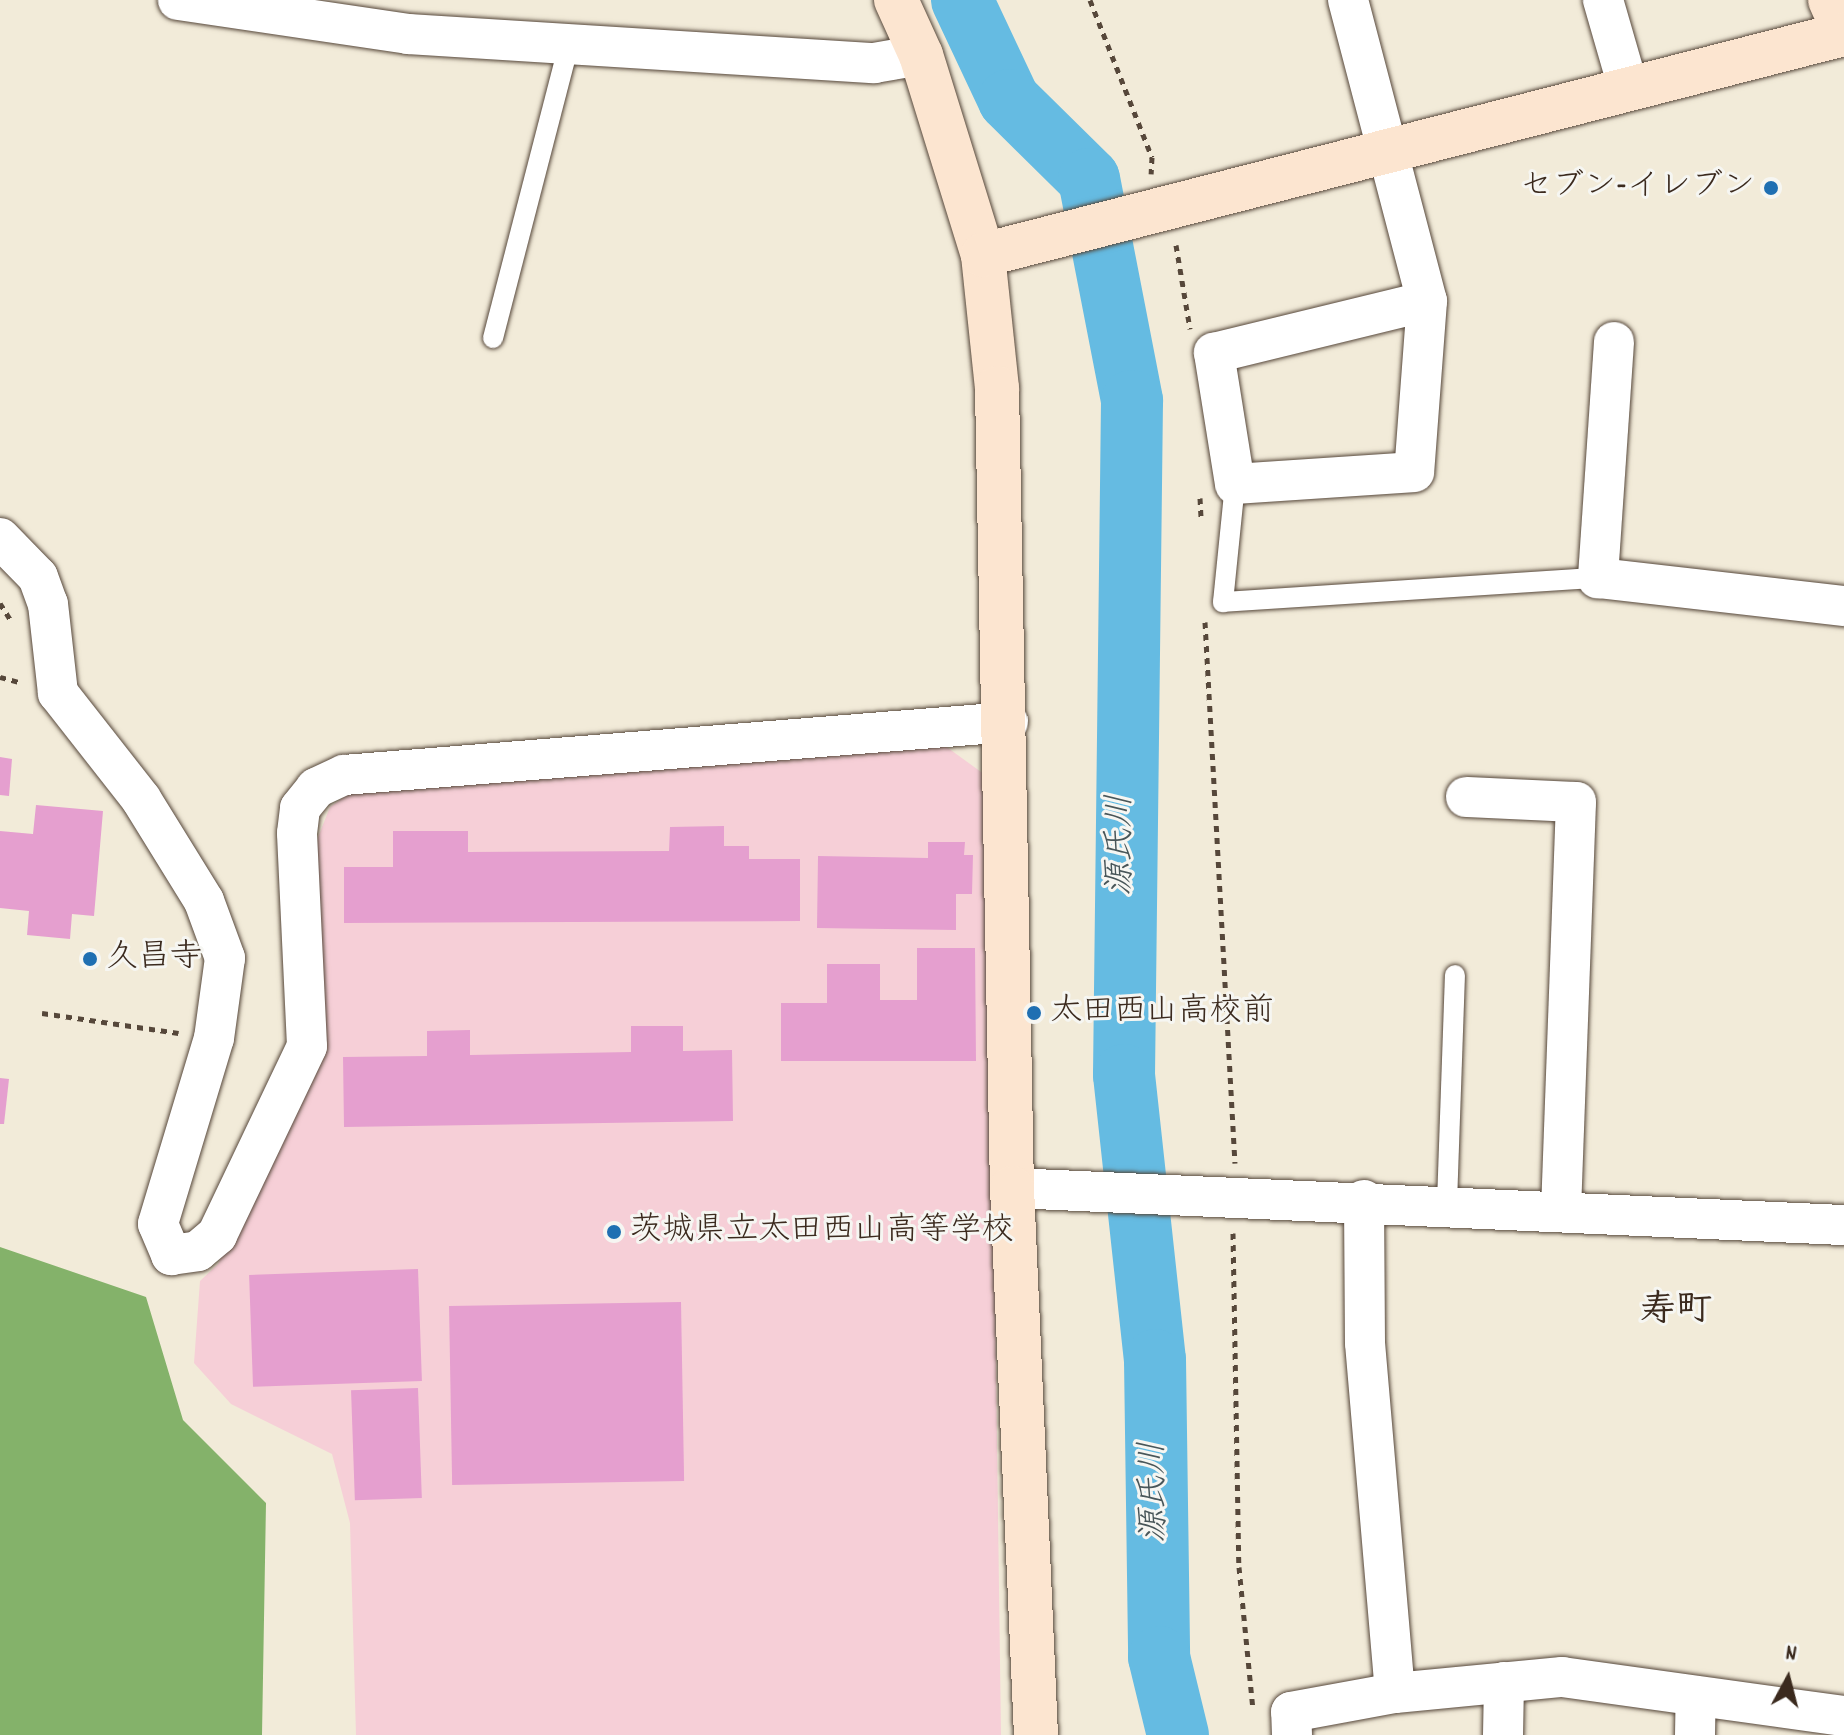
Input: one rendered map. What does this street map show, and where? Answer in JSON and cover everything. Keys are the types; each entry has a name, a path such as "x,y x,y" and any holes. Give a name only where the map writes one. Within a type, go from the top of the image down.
{"street":[{"path":"178,0 408,34 874,63 921,55"},
{"path":"896,0 921,55 983,255 997,388 1008,722 1012,1188 1036,1735"},
{"path":"1348,0 1384,153 1427,301 1414,472 1218,483 1214,353 1427,301"},
{"path":"1603,0 1629,90"},
{"path":"983,255 1151,207 1384,153 1844,32 1830,0"},
{"path":"1614,342 1598,578 1844,606"},
{"path":"0,538 43,591 57,645 58,693 141,799 204,901 225,958 214,1038 158,1224 171,1255 198,1251 217,1235 307,1046 297,833 300,808 316,788 344,775 1008,722"},
{"path":"1466,797 1576,802 1561,1209"},
{"path":"1012,1188 1088,1188 1447,1203 1844,1225"},
{"path":"1364,1200 1365,1343 1395,1693"},
{"path":"1292,1735 1291,1712 1395,1693 1562,1677 1844,1716"},
{"path":"1503,1735 1504,1682"},
{"path":"1695,1735 1696,1696"}],"lane":[{"path":"493,338 569,44"},
{"path":"1218,483 1223,602 1598,578"},
{"path":"1447,1203 1455,975"}],"path":[{"path":"1090,0 1152,157 1151,207 1181,252 1191,343"},
{"path":"1202,530 1218,483"},
{"path":"1205,609 1218,956 1236,1143 1216,1193 1239,1567 1253,1720"},
{"path":"42,1013 214,1038"}],"shaded area":[{"name":"茨城県立太田西山高等学校","path":"937,740 988,777 1001,1735 356,1735 350,1523 332,1454 231,1404 194,1363 200,1281 218,1264 319,1055 315,845 330,807 354,790"}],"green space":[{"path":"0,1247 146,1297 183,1420 266,1503 262,1735 0,1735"}],"building":[{"path":"0,757 12,759 9,796 0,795"},
{"path":"36,805 103,811 94,916 72,914 70,939 27,935 29,911 0,908 0,831 33,834"},
{"path":"724,826 724,846 749,846 749,859 800,859 800,921 344,923 344,867 393,867 393,831 468,831 468,852 669,851 670,827"},
{"path":"928,842 965,842 964,855 973,855 972,894 956,894 956,930 817,928 818,856 928,858"},
{"path":"917,948 975,948 976,1061 781,1061 781,1003 827,1003 827,964 880,964 880,1000 917,1000"},
{"path":"631,1026 683,1026 683,1051 732,1050 733,1121 344,1127 343,1057 427,1056 427,1031 470,1030 470,1055 631,1052"},
{"path":"0,1078 9,1079 4,1124 0,1124"},
{"path":"418,1269 422,1381 253,1387 249,1275"},
{"path":"681,1302 684,1481 452,1485 449,1306"},
{"path":"418,1388 422,1498 355,1500 351,1390"}],"waterway":[{"name":"源氏川","path":"962,0 1009,100 1089,179 1132,401 1124,1075 1155,1360 1159,1657 1178,1735"}],"place":[{"name":"セブン-イレブン","path":"1771,188"},
{"name":"久昌寺","path":"90,959"},
{"name":"太田西山高校前","path":"1034,1013"},
{"name":"茨城県立太田西山高等学校","path":"614,1232"}],"district":[{"name":"寿町","path":"1676,1313"}]}
